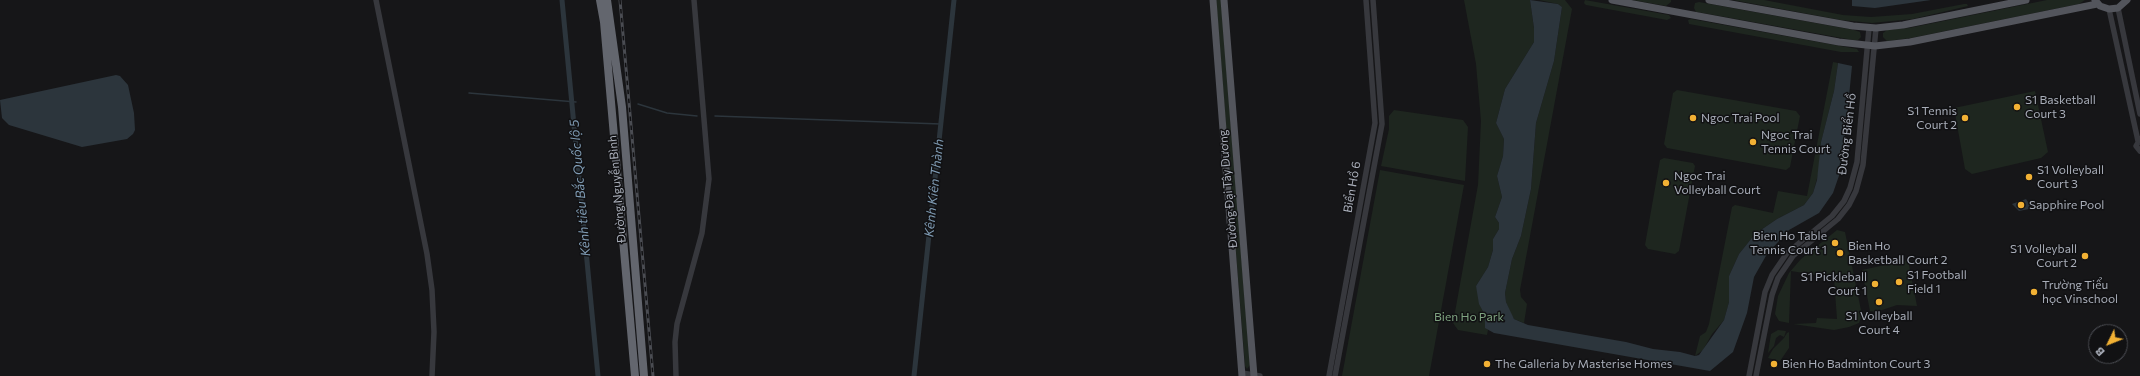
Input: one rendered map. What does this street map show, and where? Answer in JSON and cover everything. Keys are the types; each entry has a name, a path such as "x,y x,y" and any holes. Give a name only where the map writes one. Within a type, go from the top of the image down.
{"highway":[{"name":"Đường Nguyễn Bình","path":"600,0 604,22 612,107 635,376"},
{"name":"Đường Nguyễn Bình","path":"607,0 622,107 644,376"},
{"path":"612,107 622,107"}],"main road":[{"name":"Đường Đại Tây Dương","path":"1213,0 1242,374"},
{"name":"Đường Đại Tây Dương","path":"1224,0 1256,376"},
{"path":"1612,0 1871,46 1910,42 2096,2 2109,10 2118,8 2127,0"},
{"path":"1709,0 1873,28 1903,25 2026,0"}],"street":[{"path":"376,0 428,261 432,290 434,332 432,376"},
{"path":"676,376 675,342 677,324 702,233 709,179 694,0"},
{"name":"Biển Hồ 6","path":"1329,376 1375,121 1366,0"},
{"name":"Biển Hồ 6","path":"1335,376 1382,124 1373,0"},
{"path":"2118,8 2140,114"},
{"path":"2109,10 2139,140 2136,146 2140,151"},
{"name":"Đường Biển Hồ","path":"1749,376 1765,292 1772,275 1787,253 1832,216 1844,200 1850,188 1856,166 1873,28"},
{"name":"Đường Biển Hồ","path":"1756,376 1772,294 1778,278 1793,256 1838,219 1850,205 1856,192 1863,165 1871,46"},
{"path":"1242,374 1256,376"}],"green space":[{"path":"1216,0 1221,0 1250,365 1247,369 1245,366"},
{"name":"Bien Ho Park","path":"1464,0 1530,0 1534,28 1534,42 1505,89 1496,123 1504,139 1503,156 1497,176 1502,197 1495,217 1499,223 1499,229 1493,239 1493,250 1488,267 1476,286 1485,315 1485,326 1488,330 1487,335 1458,330 1453,323 1478,185 1481,121 1476,64"},
{"path":"1539,0 1565,0 1572,9 1520,290 1521,297 1527,304 1524,323 1514,319 1506,302 1505,293 1512,259 1521,236 1531,189 1536,123 1554,61 1562,7 1558,4"},
{"path":"1585,0 1669,15 1671,18 1667,20 1586,5 1584,3"},
{"path":"1633,0 1671,0 1671,2 1666,6"},
{"path":"1733,0 1764,0 1843,15 1871,17 1912,14 1964,4 1967,4 1968,6 1913,19 1872,23 1841,20"},
{"path":"2047,0 2085,0 2079,4 1911,38 1887,41 1883,37 1883,33 1887,30 1909,28"},
{"path":"1699,2 1854,30 1860,32 1861,37 1858,40 1853,40 1696,12 1694,8 1695,3"},
{"path":"1691,19 1857,49 1859,52 1841,52 1689,24 1688,20"},
{"path":"1833,62 1838,63 1834,91 1821,142 1819,171 1813,193 1804,205 1777,219 1755,234 1739,254 1729,276 1729,302 1724,320 1712,334 1703,350 1695,356 1700,336 1706,332 1709,324 1732,207 1735,205 1773,213 1778,191 1807,196"},
{"path":"1677,90 1796,111 1800,116 1790,167 1786,170 1667,148 1664,144 1673,93"},
{"path":"2035,91 2048,152 2041,158 1972,174 1965,169 1954,108"},
{"path":"1394,110 1463,120 1468,127 1465,181 1381,166 1389,129 1389,116"},
{"path":"1664,158 1693,163 1695,166 1679,251 1675,254 1648,249 1645,245 1660,160"},
{"path":"1380,170 1464,185 1429,376 1342,376"},
{"path":"1837,230 1845,232 1862,315 1859,323 1834,330 1793,324 1816,323 1817,318 1837,319 1834,278 1791,271 1789,323 1779,321 1775,314 1778,296 1789,273 1801,259"},
{"path":"1908,260 1917,306 1897,305 1876,312 1870,311 1862,270"},
{"path":"1778,330 1786,331 1784,337 1780,335 1776,338 1774,346 1768,353 1771,334"},
{"path":"1789,332 1789,348 1780,361 1768,358 1773,349"}],"shaded area":[{"path":"1530,0 1558,4 1562,7 1554,61 1536,123 1531,189 1521,236 1512,259 1505,293 1506,302 1514,319 1528,325 1626,342 1653,349 1680,352 1695,356 1699,355 1724,320 1729,302 1729,276 1739,254 1755,234 1777,219 1804,205 1813,193 1817,180 1821,142 1834,91 1838,63 1852,66 1842,167 1833,193 1819,213 1789,230 1767,254 1754,277 1747,313 1733,352 1710,371 1494,333 1485,328 1485,315 1479,304 1476,286 1488,267 1493,250 1493,239 1499,229 1499,223 1495,217 1502,197 1497,176 1503,156 1504,139 1496,123 1505,89 1534,42 1534,28"},
{"path":"1852,0 1931,0 1875,8 1852,6"},
{"path":"116,75 120,76 128,85 134,113 135,130 127,139 82,147 9,125 2,118 0,100"},
{"name":"Sapphire Pool","path":"2026,199 2030,205 2029,209 2019,211 2012,204"}],"waterway":[{"name":"Kênh tiêu Bắc Quốc lộ 5","path":"562,0 598,376"},
{"name":"Kênh Kiên Thành","path":"914,376 954,0"},
{"path":"469,93 576,102"},
{"path":"638,104 667,113 697,116"},
{"path":"715,116 941,124"}],"railway":[{"path":"620,0 653,376"}],"place":[{"name":"S1 Basketball Court 3","path":"2017,107"},
{"name":"Ngoc Trai Pool","path":"1693,118"},
{"name":"S1 Tennis Court 2","path":"1965,118"},
{"name":"Ngoc Trai Tennis Court","path":"1753,142"},
{"name":"S1 Volleyball Court 3","path":"2029,177"},
{"name":"Ngoc Trai Volleyball Court","path":"1666,183"},
{"name":"Sapphire Pool","path":"2021,205"},
{"name":"Bien Ho Table Tennis Court 1","path":"1835,243"},
{"name":"Bien Ho Basketball Court 2","path":"1840,253"},
{"name":"S1 Volleyball Court 2","path":"2085,256"},
{"name":"S1 Football Field 1","path":"1899,282"},
{"name":"S1 Pickleball Court 1","path":"1875,284"},
{"name":"Trường Tiểu học Vinschool","path":"2034,292"},
{"name":"S1 Volleyball Court 4","path":"1879,302"},
{"name":"The Galleria by Masterise Homes","path":"1487,364"},
{"name":"Bien Ho Badminton Court 3","path":"1774,364"}]}
